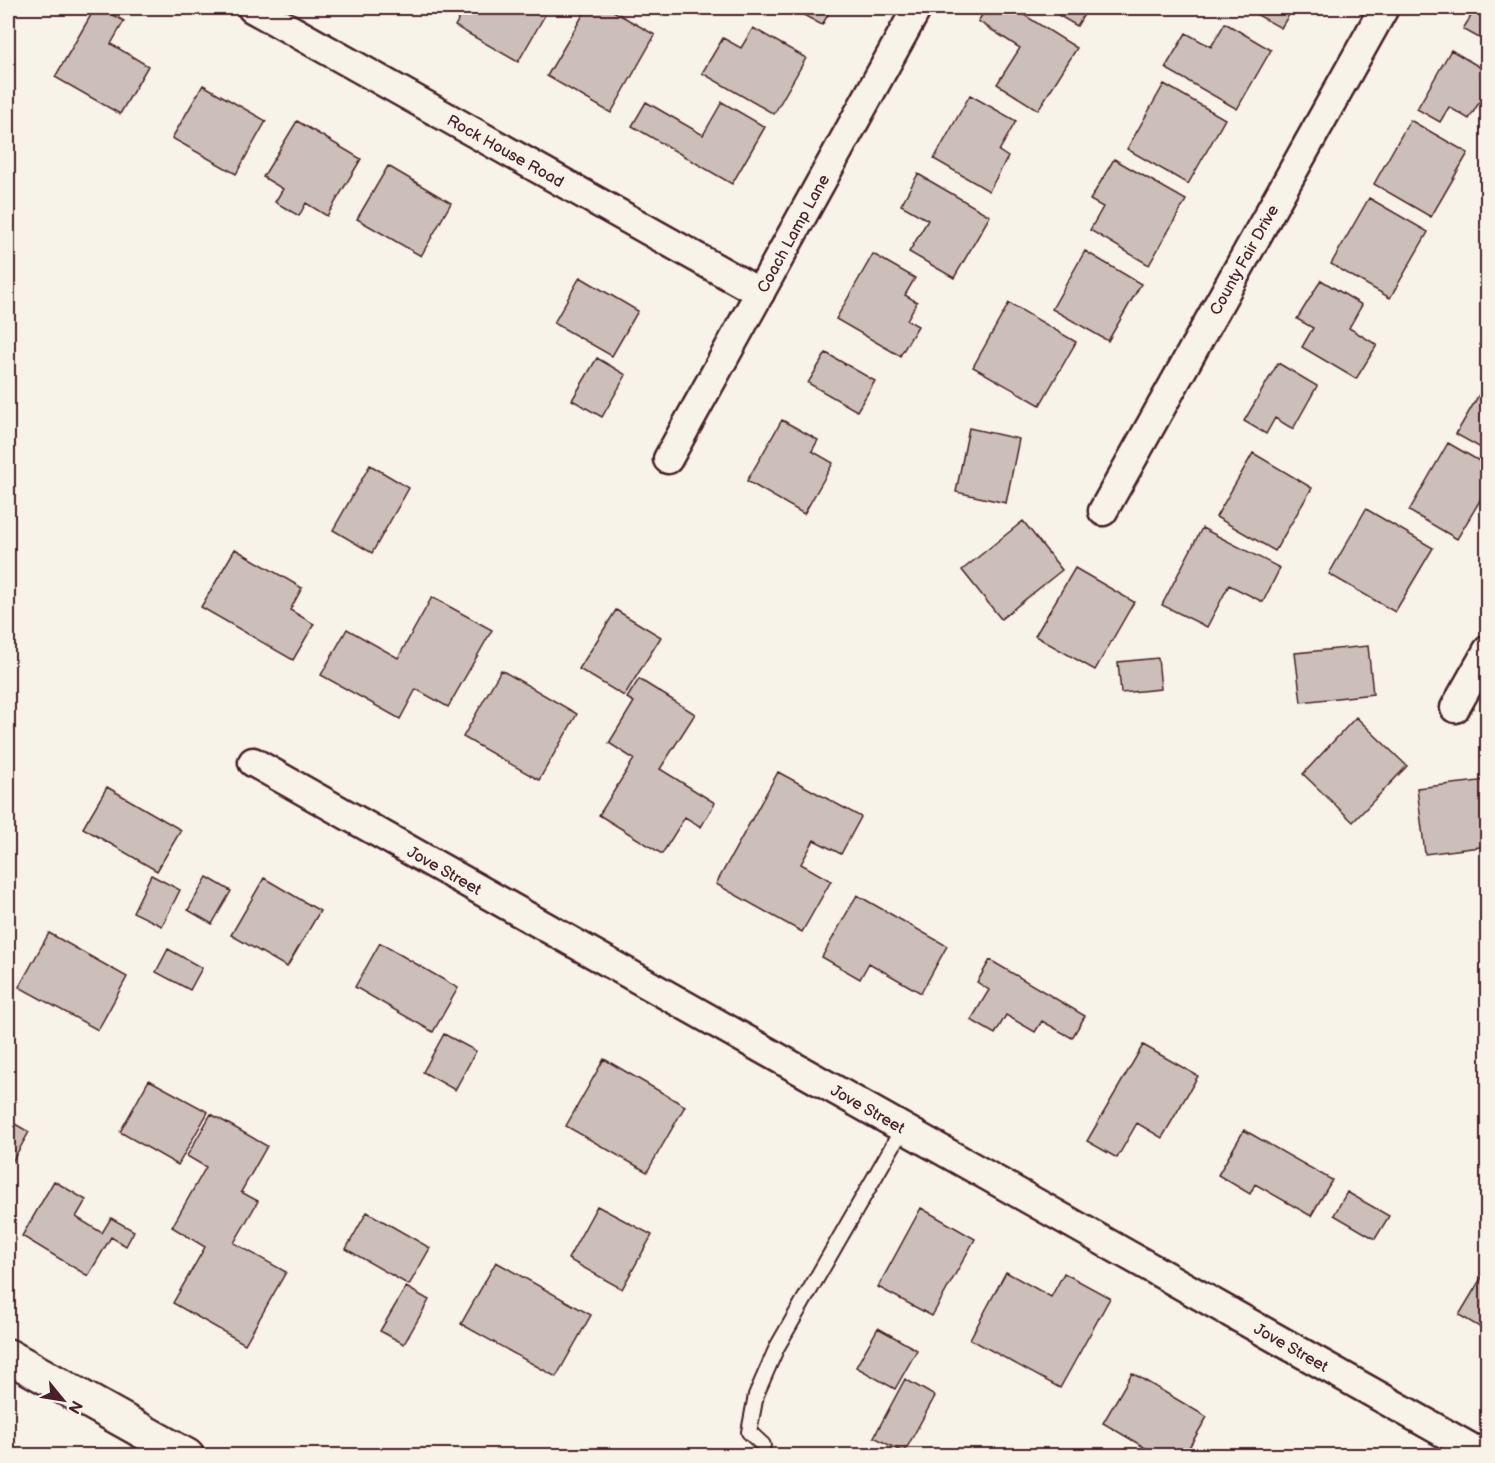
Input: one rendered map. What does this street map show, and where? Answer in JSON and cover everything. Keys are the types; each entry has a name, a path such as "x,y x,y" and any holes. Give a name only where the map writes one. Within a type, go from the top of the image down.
{"street":[{"name":"Rock House Road","path":"252,8 760,292"},
{"name":"Coach Lamp Lane","path":"668,459 917,8"},
{"name":"County Fair Drive","path":"1103,511 1384,8"},
{"path":"1455,708 1488,650"},
{"name":"Jove Street","path":"253,762 1485,1455"},
{"path":"8,1356 187,1455"}],"lane":[{"path":"763,1445 749,1432 756,1395 777,1347 903,1128"}],"building":[{"path":"95,8 101,8 124,21 111,44 148,66 120,114 55,77"},
{"path":"465,8 549,8 518,62 455,26"},
{"path":"587,8 608,8 655,35 611,113 547,76"},
{"path":"791,8 832,8 822,25"},
{"path":"987,8 1013,8 1077,48 1038,110 997,84 1020,48 978,21"},
{"path":"1046,8 1088,8 1077,26"},
{"path":"1245,8 1293,8 1281,28"},
{"path":"1476,8 1488,8 1488,43 1463,29"},
{"path":"1225,23 1271,50 1237,109 1165,68 1186,33 1211,47"},
{"path":"753,28 806,58 774,114 702,73 723,38 741,48"},
{"path":"1451,50 1488,72 1488,88 1469,119 1449,107 1440,122 1417,109"},
{"path":"1164,84 1225,119 1188,184 1127,149"},
{"path":"203,85 266,121 236,174 172,138"},
{"path":"970,95 1016,121 999,151 1008,157 989,191 934,159"},
{"path":"646,102 703,135 722,102 765,127 732,184 632,126"},
{"path":"1410,120 1468,153 1431,217 1374,184"},
{"path":"297,121 361,159 327,216 306,203 299,216 275,202 283,189 263,177"},
{"path":"1114,159 1186,200 1149,265 1090,230 1103,207 1090,200"},
{"path":"388,166 451,203 421,256 357,219"},
{"path":"918,174 990,216 954,278 909,252 928,220 901,205"},
{"path":"1369,198 1428,232 1390,298 1331,264"},
{"path":"1085,251 1141,284 1108,341 1052,309"},
{"path":"873,254 915,278 905,295 917,302 907,320 918,326 900,356 836,319"},
{"path":"580,277 638,311 612,356 554,323"},
{"path":"1321,280 1362,305 1349,328 1377,345 1356,379 1302,347 1313,328 1297,319"},
{"path":"1009,303 1076,342 1040,405 973,367"},
{"path":"1488,331 1488,350 1479,345"},
{"path":"826,353 875,381 857,411 808,383"},
{"path":"597,358 626,375 602,417 572,400"},
{"path":"1278,363 1317,386 1293,429 1275,418 1266,434 1244,421"},
{"path":"1488,379 1488,452 1456,434"},
{"path":"782,420 818,440 812,451 833,463 804,514 747,481"},
{"path":"969,428 1019,439 1006,503 956,492"},
{"path":"1448,443 1488,466 1488,487 1457,539 1409,511"},
{"path":"1253,453 1312,488 1275,551 1216,517"},
{"path":"370,465 409,488 372,553 333,530"},
{"path":"1366,509 1433,548 1395,612 1329,574"},
{"path":"1023,521 1062,570 1001,619 962,570"},
{"path":"1202,528 1280,568 1263,602 1229,585 1207,627 1162,605"},
{"path":"235,549 302,588 290,610 314,624 293,660 201,607"},
{"path":"1075,568 1134,602 1095,670 1035,636"},
{"path":"432,597 492,630 448,707 416,689 400,719 321,675 347,629 398,658"},
{"path":"616,610 661,637 624,696 579,669"},
{"path":"1368,646 1373,694 1301,702 1295,653"},
{"path":"1158,658 1161,689 1121,693 1118,662"},
{"path":"501,670 577,714 539,780 463,737"},
{"path":"639,679 695,714 660,769 715,803 701,827 685,817 662,854 599,815 634,759 609,743 634,702 627,698"},
{"path":"1356,717 1407,766 1353,822 1303,774"},
{"path":"778,772 861,817 841,854 814,840 801,864 831,881 802,932 716,884"},
{"path":"1488,780 1488,846 1425,854 1417,788"},
{"path":"107,787 181,830 157,871 83,828"},
{"path":"151,875 180,890 162,926 133,912"},
{"path":"207,877 231,891 212,924 188,910"},
{"path":"264,878 320,911 287,967 231,935"},
{"path":"857,895 947,946 921,993 869,963 860,979 822,957"},
{"path":"49,933 127,977 98,1030 19,987"},
{"path":"380,943 458,988 433,1032 355,987"},
{"path":"168,949 202,968 190,990 156,972"},
{"path":"990,960 1085,1016 1072,1038 1042,1021 1035,1032 1006,1015 995,1034 971,1020 989,990 977,982"},
{"path":"444,1034 476,1051 455,1090 423,1072"},
{"path":"1143,1045 1198,1076 1162,1138 1137,1123 1117,1158 1087,1141"},
{"path":"604,1059 685,1106 647,1172 566,1126"},
{"path":"149,1080 208,1112 178,1165 120,1132"},
{"path":"211,1114 267,1146 241,1192 258,1201 234,1243 286,1272 245,1344 173,1303 205,1247 172,1227 206,1167 187,1156"},
{"path":"8,1120 29,1132 8,1169"},
{"path":"1244,1130 1332,1180 1311,1216 1255,1184 1250,1194 1218,1175"},
{"path":"54,1181 86,1200 76,1217 102,1233 111,1218 134,1231 126,1246 111,1237 88,1276 22,1236"},
{"path":"1347,1192 1389,1216 1375,1239 1334,1215"},
{"path":"597,1206 652,1235 622,1289 568,1259"},
{"path":"921,1208 975,1239 932,1316 878,1287"},
{"path":"367,1212 430,1248 409,1285 346,1249"},
{"path":"496,1262 591,1315 556,1377 461,1324"},
{"path":"1486,1270 1488,1271 1488,1332 1459,1315"},
{"path":"1006,1272 1051,1297 1064,1273 1110,1298 1060,1388 970,1339"},
{"path":"406,1287 429,1300 404,1344 380,1331"},
{"path":"878,1328 917,1350 895,1389 856,1367"},
{"path":"1132,1373 1207,1417 1184,1456 1159,1456 1103,1423"},
{"path":"905,1379 935,1396 904,1453 874,1437"}]}
